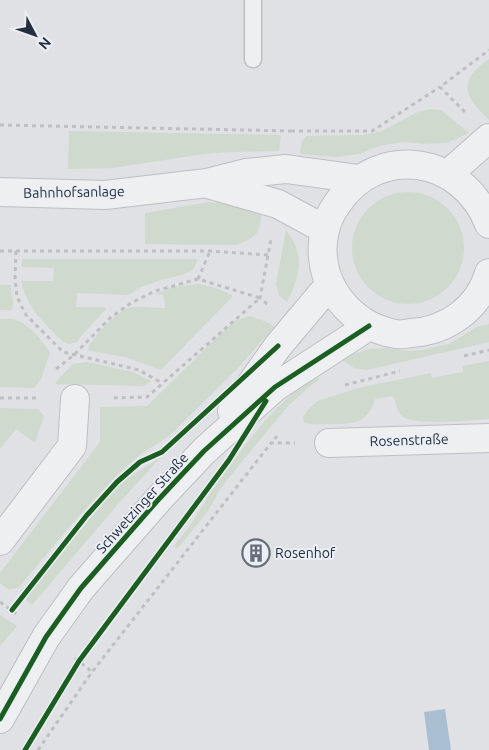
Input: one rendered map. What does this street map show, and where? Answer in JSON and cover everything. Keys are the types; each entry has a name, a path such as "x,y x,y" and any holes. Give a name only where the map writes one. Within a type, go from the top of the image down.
{"street":[{"path":"448,174 489,138"},
{"path":"487,213 469,189 448,174 426,166 403,164 381,168 360,179 344,192 332,210 324,229 323,257 330,284 346,308 369,326 397,334 427,332 453,321 482,302 489,272"},
{"name":"Bahnhofsanlage","path":"0,192 105,195 207,183 246,173 286,169 360,179"},
{"name":"Bahnhofsanlage","path":"207,183 278,204 324,229"},
{"name":"Schwetzinger Straße","path":"204,451 278,346 330,284"},
{"name":"Schwetzinger Straße","path":"0,719 46,637 81,588 204,451 275,387 369,326"},
{"path":"0,542 72,446 75,399"},
{"name":"Rosenstraße","path":"329,443 489,438"}],"lane":[{"path":"253,0 254,60"}],"path":[{"path":"0,125 372,131 440,87 489,50"},
{"path":"440,87 466,113"},
{"path":"290,139 291,131"},
{"path":"75,399 147,398 260,298 273,232"},
{"path":"0,251 210,251 268,255"},
{"path":"198,279 210,251"},
{"path":"16,252 15,278 18,297 26,315 63,352 139,370 162,383"},
{"path":"53,373 57,367 74,355 110,318 155,291 198,279 260,298 271,308"},
{"path":"38,750 92,672 270,443"},
{"path":"12,610 18,603"},
{"path":"74,670 84,654"}],"shaded area":[{"path":"489,59 489,120 470,96 468,82 472,74"},
{"path":"430,109 441,110 469,133 447,143 423,144 403,142 379,146 359,154 336,157 300,154 302,141 306,136 362,135 380,132 418,112"},
{"path":"69,131 281,135 279,151 203,154 113,168 68,169"},
{"path":"408,192 430,196 448,208 460,226 464,248 460,270 448,288 430,300 408,304 386,300 368,288 356,270 352,248 356,226 368,208 386,196"},
{"path":"209,202 233,205 261,214 258,231 252,238 236,245 145,244 145,213"},
{"path":"286,230 292,239 299,257 298,274 287,302 279,295 276,284"},
{"path":"22,259 198,259 193,270 141,287 128,295 77,293 76,307 104,307 106,309 77,342 69,344 63,342 37,314 27,300 21,281 53,281 54,268 22,267"},
{"path":"199,284 219,289 233,296 161,370 125,357 90,351 88,349 100,331 121,312 133,307 165,308 164,295 154,294 173,287"},
{"path":"0,285 11,285 12,310 0,310"},
{"path":"250,316 267,322 274,327 237,369 169,436 141,454 117,475 70,526 19,587 9,590 0,583 0,573 100,442 100,407 147,406 234,321"},
{"path":"0,319 14,319 26,325 40,339 50,353 41,379 34,388 0,387"},
{"path":"489,324 489,342 367,370 354,368 341,359 368,349 385,348 408,351 423,350 449,344 477,327"},
{"path":"489,361 489,419 444,422 410,420 401,415 393,396 375,399 368,414 351,423 304,423 303,417 317,401 358,388 431,373 432,378 463,372 463,366"},
{"path":"87,362 133,372 151,381 144,386 55,384 73,364"},
{"path":"318,372 319,380 289,405 221,488 208,511 177,549 174,546 192,523 234,459 273,412 302,384"},
{"path":"0,408 38,409 44,416 35,443 16,429 0,449"},
{"path":"161,457 32,605 26,600 29,592 119,484"},
{"path":"0,615 17,626 0,646"}],"water":[{"path":"445,709 451,750 429,750 424,712"}],"cycle path":[{"path":"0,719 46,637 81,588 204,451 275,387 369,326"},
{"path":"12,610 87,515 117,482 140,462 162,452 278,346"},
{"path":"25,750 79,661 229,460 266,401"}],"place":[{"name":"Rosenhof","path":"256,553"}]}
